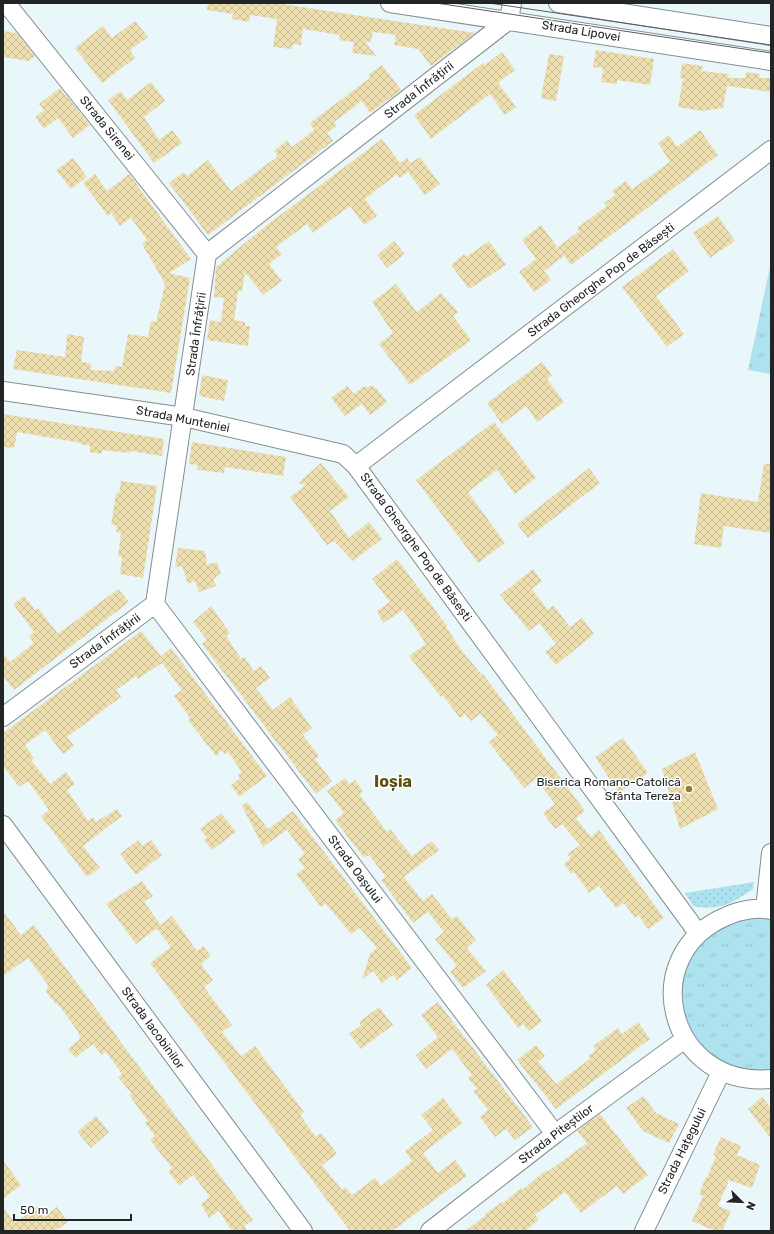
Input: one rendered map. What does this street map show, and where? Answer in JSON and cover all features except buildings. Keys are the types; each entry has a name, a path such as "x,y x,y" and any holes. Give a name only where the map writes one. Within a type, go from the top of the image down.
{"street":[{"name":"Strada Sirenei","path":"6,3 207,254"},
{"name":"Strada Lipovei","path":"390,3 771,60"},
{"path":"510,20 512,3"},
{"name":"Strada Lipovei","path":"558,3 771,36"},
{"name":"Strada Înfrățirii","path":"3,717 155,604 184,418 207,254 510,20"},
{"name":"Strada Gheorghe Pop de Băsești","path":"698,933 356,466 771,150"},
{"name":"Strada Munteniei","path":"3,391 184,418 343,454 356,466"},
{"name":"Strada Oașului","path":"155,604 555,1134"},
{"name":"Strada Iacobinilor","path":"3,826 303,1231"},
{"path":"771,853 768,909 739,911 714,921 698,933 684,951 675,972 672,996 676,1018 684,1039 701,1059 721,1072 746,1080 771,1079"},
{"name":"Strada Piteștilor","path":"430,1231 555,1134 684,1039"},
{"name":"Strada Hațegului","path":"644,1231 721,1072"}],"green space":[{"path":"771,262 771,374 748,370"},
{"path":"754,882 753,889 738,899 718,907 711,908 693,906 685,893"},
{"path":"771,910 771,1079 721,1072 676,1018 672,995 698,933"}],"tram line":[{"path":"436,3 771,53"},
{"path":"489,3 771,45"}],"place":[{"name":"Biserica Romano-Catolică Sfânta Tereza","path":"689,789"}],"district":[{"name":"Ioșia","path":"393,781"}]}
